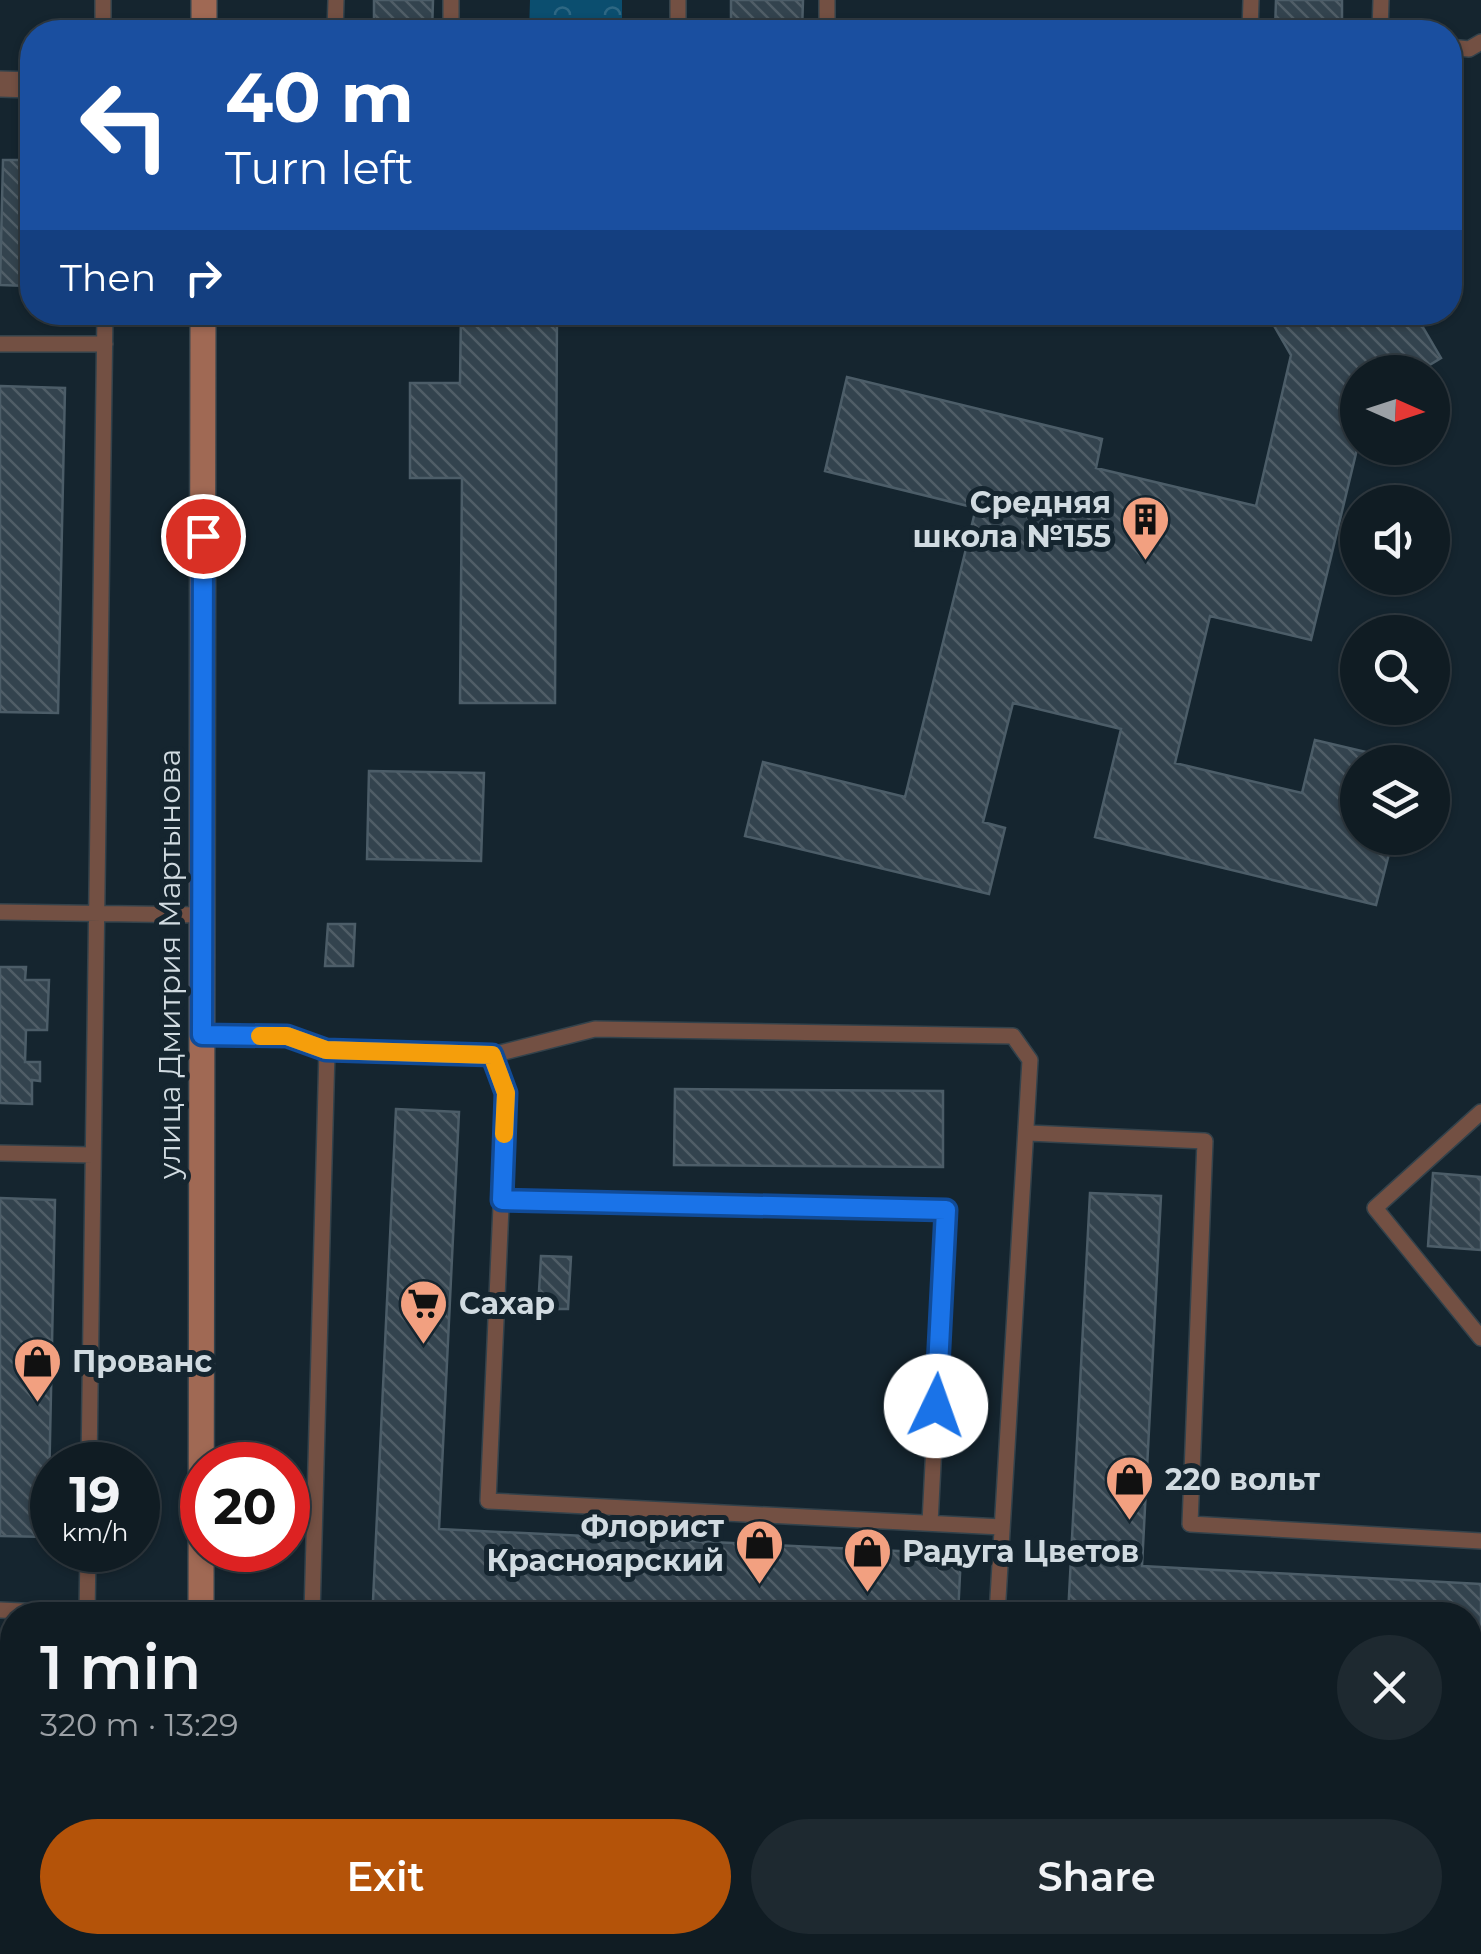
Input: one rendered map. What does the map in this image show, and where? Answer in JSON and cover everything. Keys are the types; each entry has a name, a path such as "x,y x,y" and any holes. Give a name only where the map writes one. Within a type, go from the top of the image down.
{"street":[{"name":"улица Дмитрия Мартынова","path":"201,1602 204,325"}],"lane":[{"path":"89,1442 105,325"},
{"path":"0,344 105,344"},
{"path":"0,912 202,915"},
{"path":"202,1035 287,1036 326,1050 492,1055 595,1029 1013,1036 1030,1060 998,1602"},
{"path":"312,1602 326,1050"},
{"path":"492,1055 506,1093 488,1501 1002,1527"},
{"path":"1481,1112 1374,1208 1481,1338"},
{"path":"1028,1134 1205,1140 1190,1524 1481,1541"},
{"path":"0,1153 93,1156"},
{"path":"502,1200 946,1210 930,1523"},
{"path":"87,1602 88,1572"}],"green space":[{"path":"530,0 622,0 622,20 529,20"}],"building":[{"path":"374,0 433,0 432,20 374,20"},
{"path":"731,0 803,0 802,20 731,20"},
{"path":"1276,0 1342,0 1342,20 1275,20"},
{"path":"3,160 20,160 20,286 0,285"},
{"path":"461,325 557,325 555,703 460,703 462,478 410,478 410,383 460,383"},
{"name":"Средняя школа №155","path":"1274,325 1422,325 1439,355 1340,355 1340,465 1353,465 1348,485 1340,485 1340,520 1311,640 1210,616 1175,763 1302,793 1315,740 1340,746 1340,855 1389,855 1376,905 1095,837 1121,729 1013,703 983,822 1005,828 989,894 745,836 763,762 905,797 976,508 825,471 847,377 1102,439 1096,468 1256,506 1291,355"},
{"path":"0,386 65,388 58,713 0,712"},
{"path":"369,771 484,773 481,861 367,859"},
{"path":"328,924 355,924 353,966 325,966"},
{"path":"0,967 26,967 25,980 49,980 47,1030 26,1030 25,1062 40,1062 40,1081 32,1080 32,1104 0,1103"},
{"path":"675,1089 943,1091 943,1167 674,1165"},
{"path":"396,1109 459,1112 439,1529 961,1554 959,1602 373,1601"},
{"path":"1433,1173 1481,1177 1481,1250 1428,1246"},
{"path":"1090,1193 1161,1196 1142,1566 1481,1584 1481,1602 1069,1602"},
{"path":"0,1198 55,1200 50,1442 30,1442 30,1537 0,1536"},
{"path":"541,1256 571,1257 568,1309 538,1309"}],"slow traffic":[{"path":"260,1036 287,1036 326,1050 492,1055 506,1093 504,1134"}],"place":[{"name":"Средняя школа №155","path":"1146,562"},
{"name":"Сахар","path":"424,1346"},
{"name":"Прованс","path":"37,1404"},
{"name":"220 вольт","path":"1130,1522"},
{"name":"Флорист Красноярский","path":"759,1586"},
{"name":"Радуга Цветов","path":"867,1594"}],"route":[{"path":"203,536 202,1035 287,1036 326,1050 492,1055 506,1093 502,1200 946,1210 936,1406"}]}
